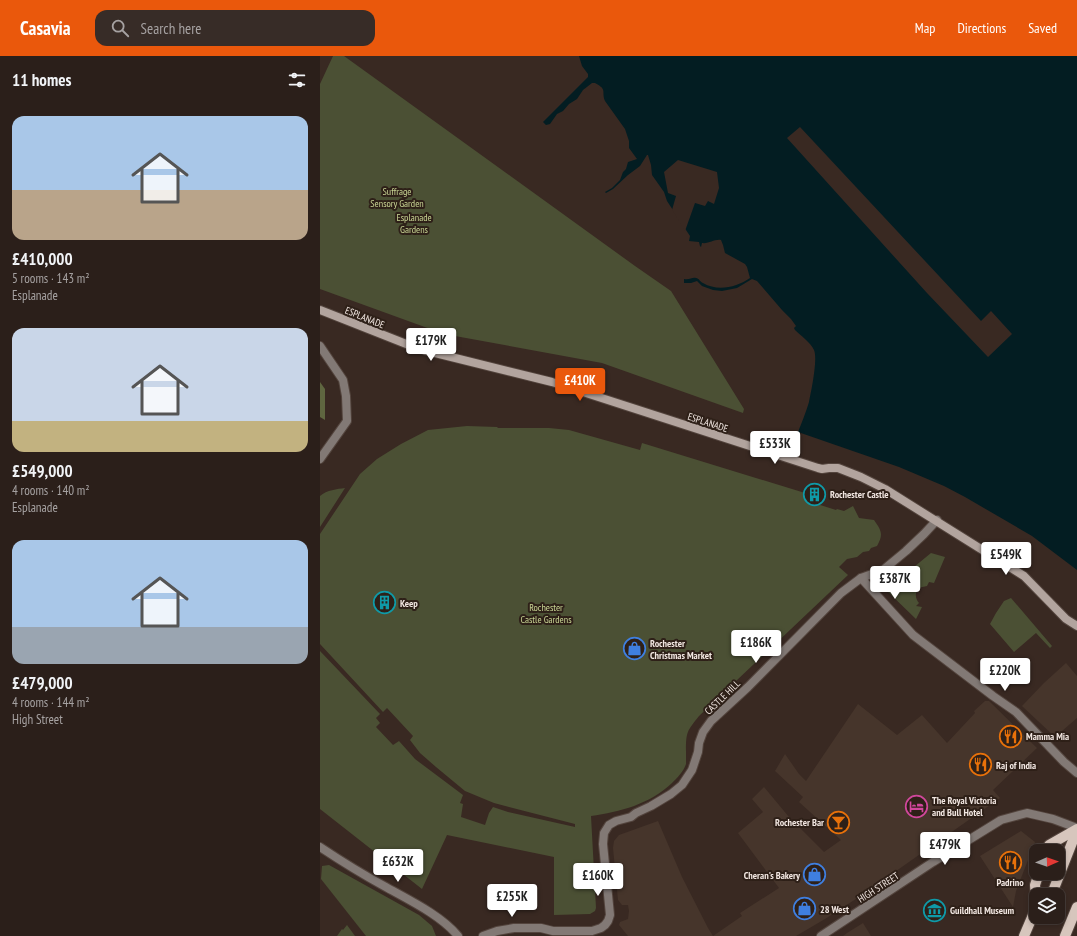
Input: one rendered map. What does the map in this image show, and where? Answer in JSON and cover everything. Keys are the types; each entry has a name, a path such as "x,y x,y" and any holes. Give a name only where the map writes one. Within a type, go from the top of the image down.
{"main road":[{"path":"1051,844 1077,829"},
{"path":"1054,888 1077,829"},
{"path":"1065,936 1077,908"},
{"path":"1024,936 1029,924"}],"street":[{"name":"ESPLANADE","path":"320,310 419,349 552,382 818,468 838,468 861,477 885,488 1024,576 1066,618 1077,626"},
{"path":"320,346 343,380 346,396 347,421 320,459"},
{"name":"CASTLE HILL","path":"483,936 497,931 514,928 541,928 554,931 592,931 605,925 610,915 603,839 606,828 614,822 631,817 658,802 673,793 682,785 692,770 703,732 711,721 748,687 841,593 861,578 883,570 906,551 937,520"},
{"path":"861,578 913,635 1016,712 1064,762 1077,773"},
{"name":"HIGH STREET","path":"821,936 933,862 1001,820 1027,813 1053,819 1077,829"},
{"path":"320,847 348,866 432,914 452,929 458,936"}],"shaded area":[{"path":"1066,663 1077,676 1077,718 1055,737 1022,706"},
{"path":"985,701 989,701 1037,748 993,790 1000,798 862,895 796,936 713,936 742,916 740,913 779,888 738,833 763,812 752,799 764,787 789,817 824,852 841,840 799,802 803,797 775,771 785,754 799,774 806,781 858,704 897,735 922,715 947,743 975,713 974,711"},
{"path":"658,821 682,877 713,936 628,936 619,925 620,922 628,919 629,911 628,905 622,905 618,900 613,848 614,841 619,835"},
{"path":"1021,831 1035,842 1034,844 1029,844 1029,857 1016,891 1013,907 980,856"},
{"path":"863,923 871,936 843,936 847,933"}],"green space":[{"name":"Esplanade Gardens","path":"333,56 344,56 671,291 744,409 743,413 602,363 444,334 320,289 320,84"},
{"path":"320,382 325,389 325,420 320,417"},
{"name":"Rochester Castle Gardens","path":"467,426 498,428 549,428 569,430 640,450 642,443 818,497 817,504 836,510 844,511 853,506 859,518 874,520 881,532 877,546 871,548 869,551 863,552 857,557 847,559 839,567 848,575 699,716 687,736 685,767 672,783 644,802 613,812 591,816 596,908 595,911 590,914 554,915 554,857 447,835 422,889 320,809 320,651 380,714 376,718 380,723 376,727 393,745 399,741 415,759 463,795 460,803 463,804 461,817 485,825 489,813 493,807 508,812 575,827 575,824 494,803 465,791 420,753 410,740 413,736 387,708 383,712 320,644 320,534 360,474 377,459 428,430"},
{"path":"345,488 320,527 320,496 335,489"},
{"path":"931,553 945,557 934,583 929,582 927,586 918,588 917,590 916,597 919,603 916,606 922,607 916,619 886,590"},
{"path":"1011,598 1052,646 1050,648 1036,633 1014,652 990,624 1004,601"},
{"path":"329,865 419,915 432,926 436,936 366,936 321,879 322,866"},
{"path":"347,925 355,936 337,936 342,929 343,930"}],"water":[{"path":"579,56 1077,56 1077,570 1032,536 944,486 899,467 798,432 807,410 813,384 815,368 814,350 795,330 794,328 796,326 791,319 757,281 752,279 737,288 722,291 713,290 702,286 697,281 684,283 684,279 695,278 709,286 721,288 739,284 750,278 745,264 725,253 721,240 702,243 701,247 699,242 689,241 690,236 652,175 648,155 640,166 613,189 606,193 605,192 612,188 620,180 628,162 637,159 629,148 629,141 625,129 605,101 603,89 595,83 592,83 583,90 577,99 557,114 550,124 546,125 543,122 588,77"}],"pier":[{"path":"800,127 981,321 991,311 1012,334 988,357 927,293 787,138"},
{"path":"678,160 717,172 719,188 714,204 708,201 705,206 695,203 685,231 672,210 676,196 668,193 664,172"}],"place":[{"name":"Rochester Castle","path":"815,494"},
{"name":"Keep","path":"385,603"},
{"name":"Rochester Christmas Market","path":"635,649"},
{"name":"Mamma Mia","path":"1010,736"},
{"name":"Raj of India","path":"981,765"},
{"name":"The Royal Victoria and Bull Hotel","path":"916,806"},
{"name":"Rochester Bar","path":"839,822"},
{"name":"Padrino","path":"1010,862"},
{"name":"Cheran's Bakery","path":"815,875"},
{"name":"28 West","path":"804,909"},
{"name":"Guildhall Museum","path":"935,910"}],"park label":[{"name":"Suffrage Sensory Garden","path":"397,196"}]}
